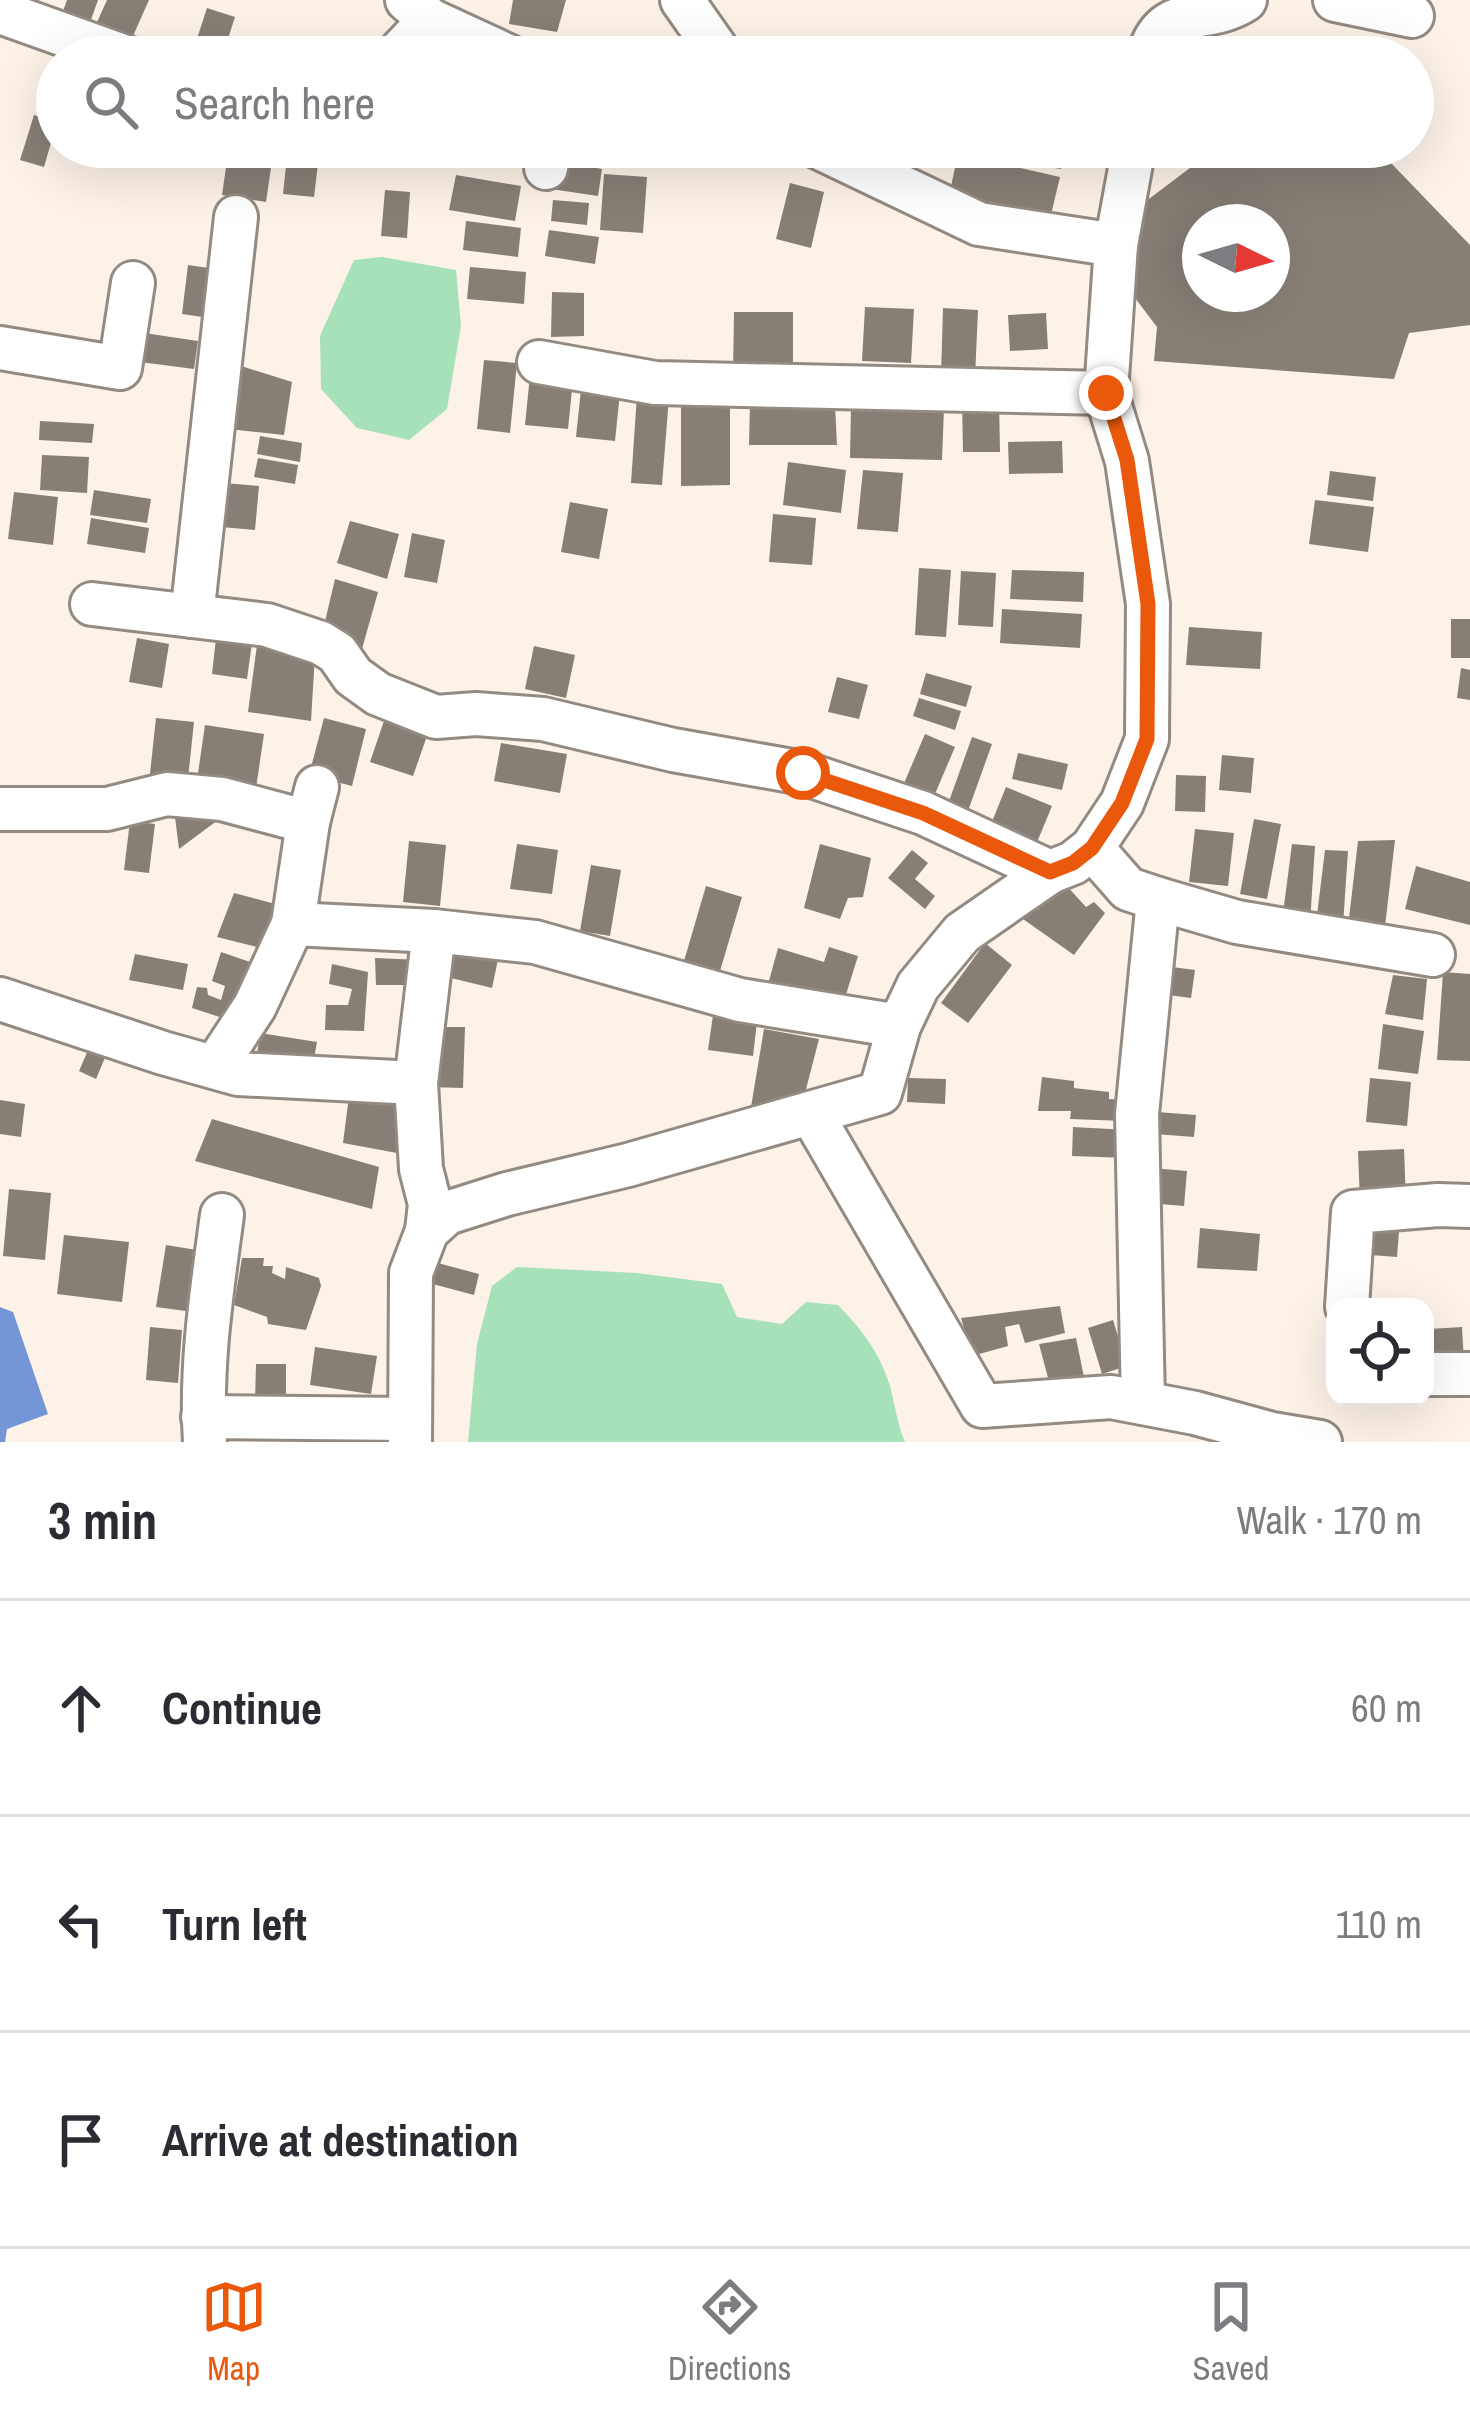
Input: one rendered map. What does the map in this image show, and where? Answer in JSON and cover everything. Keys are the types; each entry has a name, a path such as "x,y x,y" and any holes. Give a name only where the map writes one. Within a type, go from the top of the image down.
{"street":[{"path":"682,0 707,36"},
{"path":"1153,36 1175,14 1232,8 1245,0"},
{"path":"1335,0 1412,16"},
{"path":"419,10 469,36"},
{"path":"0,12 67,36"},
{"path":"862,168 980,224 1116,245"},
{"path":"427,1231 447,1213 507,1194 628,1166 880,1093 899,1026 919,986 962,933 1092,848 1122,803 1147,739 1149,679 1148,604 1127,460 1106,393 1116,245 1130,168"},
{"path":"192,616 236,217"},
{"path":"0,348 119,368 133,283"},
{"path":"539,362 655,383 1106,393"},
{"path":"92,604 267,625 321,643 378,694 436,717 543,719 674,750 803,773 923,813 1050,872"},
{"path":"0,809 107,808 167,794 312,805 292,924 255,1006 215,1067"},
{"path":"1092,848 1128,889 1158,899 1238,922 1433,955"},
{"path":"1143,1403 1136,1114 1158,899"},
{"path":"292,924 434,931 536,943 740,1000 899,1026"},
{"path":"222,1214 207,1324 204,1429 410,1431 411,1274 427,1231 430,1204 421,1169 416,1083 434,931"},
{"path":"0,999 238,1074 416,1083"},
{"path":"811,1113 982,1406 1111,1396 1321,1442"},
{"path":"1348,1298 1353,1212 1470,1206"},
{"path":"1434,1374 1470,1375"}],"green space":[{"path":"382,257 456,270 461,326 447,409 409,440 357,428 321,389 320,336 354,260"},
{"path":"517,1267 637,1273 722,1284 737,1317 782,1324 806,1302 838,1305 881,1362 905,1442 468,1442 477,1344 492,1286"}],"water":[{"path":"0,1307 13,1312 48,1414 7,1429 5,1442 0,1442"}],"building":[{"path":"67,0 98,0 87,31 59,22"},
{"path":"107,0 149,0 133,36 109,36 94,29"},
{"path":"513,0 566,0 557,32 509,24"},
{"path":"207,8 235,17 229,36 198,36"},
{"path":"34,115 36,116 36,165 20,160"},
{"path":"226,168 271,168 266,202 222,195"},
{"path":"286,168 317,168 314,197 283,194"},
{"path":"555,168 602,169 598,196 551,189"},
{"path":"955,168 1020,168 1060,177 1049,223 948,200"},
{"path":"1190,168 1396,168 1470,245 1470,325 1409,333 1394,379 1154,361 1157,327 1129,290 1137,208"},
{"path":"604,174 647,177 643,233 600,230"},
{"path":"456,175 521,186 515,221 449,210"},
{"path":"790,183 824,192 811,248 776,239"},
{"path":"385,190 410,192 407,238 381,236"},
{"path":"553,200 589,203 587,225 551,221"},
{"path":"466,221 521,228 518,257 463,250"},
{"path":"549,230 599,237 595,264 545,256"},
{"path":"188,265 223,270 216,319 182,314"},
{"path":"470,267 526,272 524,304 467,299"},
{"path":"552,292 584,293 584,336 551,337"},
{"path":"865,307 914,309 911,363 862,361"},
{"path":"943,308 978,310 975,378 941,377"},
{"path":"734,312 793,312 793,374 733,374"},
{"path":"1046,313 1048,349 1010,351 1008,315"},
{"path":"144,333 198,341 194,369 140,362"},
{"path":"484,360 517,363 510,433 477,429"},
{"path":"238,365 292,382 284,435 228,429"},
{"path":"530,375 573,380 568,429 525,425"},
{"path":"582,380 621,383 615,441 576,437"},
{"path":"637,395 669,397 662,485 631,483"},
{"path":"681,395 730,395 730,485 681,486"},
{"path":"962,400 999,401 1000,452 963,452"},
{"path":"750,403 835,405 837,445 749,445"},
{"path":"851,407 944,408 942,460 850,458"},
{"path":"40,421 94,424 92,443 39,440"},
{"path":"260,436 302,443 300,462 257,454"},
{"path":"1062,441 1063,473 1009,474 1008,442"},
{"path":"42,455 89,457 87,493 40,490"},
{"path":"258,458 298,465 295,484 254,477"},
{"path":"788,462 846,470 841,513 783,505"},
{"path":"863,470 903,473 898,532 857,529"},
{"path":"1330,471 1376,477 1373,501 1327,495"},
{"path":"214,482 259,486 255,530 210,526"},
{"path":"94,490 151,499 147,523 90,515"},
{"path":"14,492 58,497 53,545 8,539"},
{"path":"1315,500 1374,507 1368,552 1309,544"},
{"path":"570,502 608,509 599,559 561,552"},
{"path":"773,514 816,518 812,565 769,562"},
{"path":"91,518 149,528 145,553 87,544"},
{"path":"350,521 399,534 387,579 337,563"},
{"path":"412,533 445,540 437,583 404,577"},
{"path":"919,568 951,570 946,637 915,635"},
{"path":"1012,570 1084,572 1083,602 1010,599"},
{"path":"961,571 996,573 993,627 958,625"},
{"path":"335,579 378,592 362,649 323,630"},
{"path":"1002,609 1082,614 1080,648 1000,643"},
{"path":"1451,619 1470,619 1470,658 1451,658"},
{"path":"1189,627 1262,632 1260,669 1186,665"},
{"path":"137,638 169,644 162,688 129,682"},
{"path":"216,638 252,643 247,679 212,674"},
{"path":"257,645 315,655 311,721 248,712"},
{"path":"534,646 575,655 566,698 525,689"},
{"path":"1461,668 1470,670 1470,700 1457,698"},
{"path":"926,673 972,686 966,707 920,694"},
{"path":"837,677 868,685 859,719 828,712"},
{"path":"919,698 961,711 955,730 913,716"},
{"path":"156,718 194,722 187,788 149,783"},
{"path":"324,718 366,729 352,786 309,775"},
{"path":"385,718 428,733 413,776 370,762"},
{"path":"205,725 264,734 256,788 197,780"},
{"path":"925,734 955,747 932,801 902,788"},
{"path":"972,737 992,744 968,811 948,804"},
{"path":"501,743 567,754 560,793 494,781"},
{"path":"1018,753 1068,764 1062,790 1012,779"},
{"path":"1222,755 1254,758 1251,793 1219,790"},
{"path":"1176,775 1206,776 1205,812 1175,811"},
{"path":"1006,787 1052,806 1035,847 989,829"},
{"path":"174,809 218,820 179,849"},
{"path":"1254,819 1281,824 1267,899 1240,894"},
{"path":"130,821 155,824 149,873 124,870"},
{"path":"1195,829 1234,833 1228,886 1189,882"},
{"path":"1395,840 1384,935 1348,927 1358,841"},
{"path":"409,841 446,845 440,906 403,902"},
{"path":"517,844 558,850 552,894 510,889"},
{"path":"820,844 871,858 863,897 848,898 840,919 804,908"},
{"path":"1292,844 1315,846 1310,923 1282,921"},
{"path":"912,850 928,863 915,879 935,896 925,909 888,878"},
{"path":"1325,850 1348,851 1343,925 1316,923"},
{"path":"591,865 621,870 610,936 580,931"},
{"path":"1416,866 1470,882 1470,925 1405,909"},
{"path":"1065,884 1086,907 1094,902 1105,913 1074,955 1023,919 1034,903 1038,910"},
{"path":"706,886 742,897 720,971 684,961"},
{"path":"234,893 283,906 269,950 217,937"},
{"path":"985,943 1012,965 968,1023 941,1003"},
{"path":"455,945 500,950 492,988 447,977"},
{"path":"829,947 858,956 843,1004 769,981 778,948 824,962"},
{"path":"221,952 256,964 235,1022 192,1008 197,987 207,988 208,995 221,1000 225,986 212,981"},
{"path":"135,954 188,964 183,990 129,980"},
{"path":"375,958 422,960 417,985 376,985"},
{"path":"332,964 368,972 364,1031 325,1030 326,1005 348,1005 352,989 329,984"},
{"path":"1157,965 1195,970 1191,998 1153,993"},
{"path":"1443,972 1470,974 1470,1061 1437,1060"},
{"path":"1393,975 1427,979 1423,1020 1385,1014"},
{"path":"714,1008 758,1014 753,1056 708,1050"},
{"path":"1383,1024 1424,1031 1418,1074 1378,1069"},
{"path":"429,1027 465,1027 463,1088 428,1087"},
{"path":"764,1029 819,1039 804,1097 750,1113"},
{"path":"260,1033 317,1042 312,1070 256,1062"},
{"path":"95,1034 112,1041 96,1079 79,1071"},
{"path":"1042,1077 1074,1081 1074,1088 1109,1092 1109,1099 1128,1100 1125,1121 1070,1119 1071,1111 1038,1111"},
{"path":"908,1078 946,1079 945,1104 907,1102"},
{"path":"1370,1078 1411,1082 1407,1126 1366,1122"},
{"path":"349,1096 402,1103 397,1153 343,1143"},
{"path":"0,1100 25,1104 21,1137 0,1134"},
{"path":"1157,1112 1196,1115 1194,1137 1155,1134"},
{"path":"212,1119 379,1167 372,1209 195,1161"},
{"path":"1073,1127 1129,1130 1127,1158 1072,1156"},
{"path":"1404,1149 1406,1201 1360,1203 1358,1151"},
{"path":"1151,1168 1187,1171 1184,1206 1148,1203"},
{"path":"9,1189 51,1193 45,1260 3,1256"},
{"path":"1361,1215 1400,1218 1397,1257 1357,1254"},
{"path":"1200,1228 1260,1234 1257,1271 1197,1268"},
{"path":"64,1235 129,1242 122,1302 57,1294"},
{"path":"166,1245 203,1251 193,1312 156,1307"},
{"path":"242,1258 264,1258 263,1266 273,1266 272,1273 285,1279 286,1267 319,1278 321,1286 306,1330 268,1324 267,1317 234,1305"},
{"path":"434,1262 479,1274 474,1295 429,1283"},
{"path":"1060,1306 1065,1333 1025,1343 1019,1324 1005,1327 1008,1346 972,1356 961,1318"},
{"path":"1113,1320 1127,1366 1102,1374 1088,1328"},
{"path":"150,1327 182,1330 178,1383 146,1380"},
{"path":"1462,1327 1464,1364 1434,1365 1434,1329"},
{"path":"1076,1338 1085,1382 1051,1389 1039,1344"},
{"path":"315,1347 377,1356 371,1394 310,1385"},
{"path":"256,1364 286,1364 286,1404 255,1403"}],"route":[{"path":"803,773 923,813 1050,872 1092,848 1122,803 1147,739 1148,604 1127,460 1106,393"}]}
